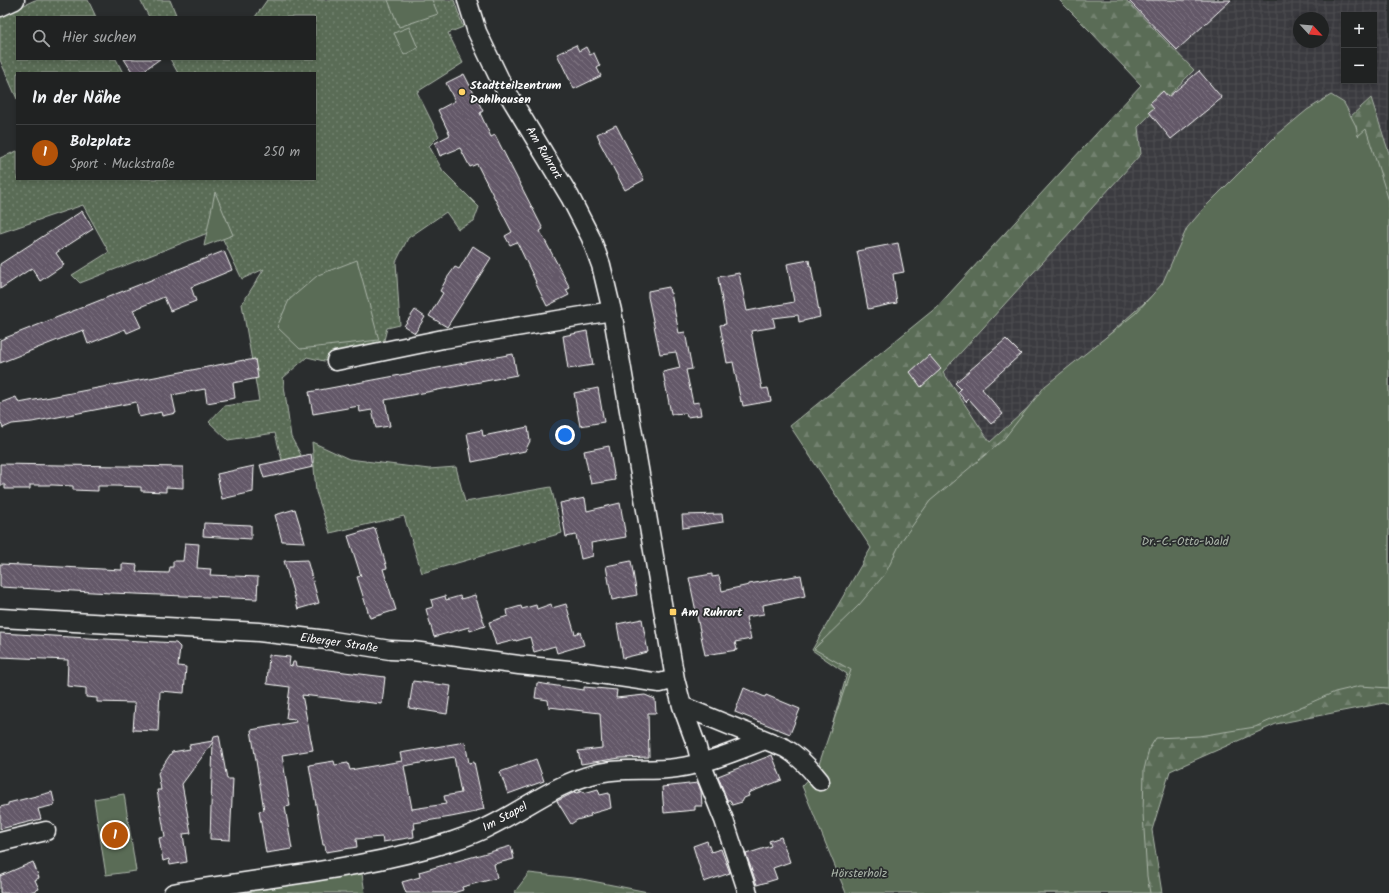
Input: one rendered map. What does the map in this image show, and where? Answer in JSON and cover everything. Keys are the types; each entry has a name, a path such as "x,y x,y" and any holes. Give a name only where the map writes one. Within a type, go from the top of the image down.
{"street":[{"path":"0,7 15,0"},
{"name":"Am Ruhrort","path":"467,0 477,32 501,82 570,196 591,238 601,265 612,310 675,679 682,706 696,744 701,763 724,820 748,893"},
{"path":"336,361 443,339 612,310"},
{"name":"Eiberger Straße","path":"0,618 258,632 327,640 390,650 413,651 519,665 579,671 660,683 675,679"},
{"path":"682,706 785,748 794,754 811,770 820,781"},
{"name":"Im Stapel","path":"172,893 222,884 312,872 412,853 454,841 490,827 560,787 590,775 614,771 675,768 701,763 764,740"},
{"path":"0,842 46,832"}],"shaded area":[{"path":"1126,0 1389,0 1389,153 1371,98 990,442 943,373 1141,154 1138,127 1194,70"}],"green space":[{"path":"35,0 88,0 96,16 16,16 16,60 116,60 122,72 16,72 16,97 0,60 0,16"},
{"path":"140,0 170,0 177,16 148,16"},
{"path":"267,0 454,0 463,27 448,33 463,63 417,92 439,136 429,146 443,171 479,207 474,221 458,229 446,212 408,238 396,262 400,325 387,328 382,348 324,361 307,357 283,378 291,437 301,455 283,464 275,433 228,440 209,422 224,406 259,401 242,304 264,269 242,279 218,229 80,283 72,275 109,252 83,205 0,233 0,158 16,151 16,180 316,180 316,72 177,72 171,60 316,60 316,16 256,16"},
{"path":"388,0 432,0 438,14 399,27"},
{"name":"Dr.-C.-Otto-Wald","path":"1059,0 1126,0 1194,70 1138,127 1141,154 943,372 990,442 1371,98 1389,153 1389,705 1384,703 1276,724 1170,771 1152,830 1162,893 911,893 819,771 847,674 812,650 871,548 790,426 937,307 1141,85"},
{"path":"409,27 418,48 404,55 394,33"},
{"name":"Dr.-C.-Otto-Wald","path":"1331,95 1344,103 1356,126 1358,136 1366,129 1389,201 1389,688 1360,686 1335,692 1255,727 1199,736 1156,738 1149,749 1144,770 1143,814 1147,876 1150,893 846,893 802,786 817,770 851,670 814,649 859,605 885,574 902,540 930,501 1003,440 1045,386 1136,313 1162,284 1187,228 1205,207 1277,135 1307,110"},
{"path":"215,192 233,235 204,246"},
{"path":"357,260 379,340 300,349 277,327 289,300 318,275"},
{"path":"312,442 349,459 429,469 456,467 465,502 551,487 562,533 422,573 404,516 330,533 316,492"},
{"path":"124,794 136,871 106,875 94,799"},
{"path":"355,871 357,875 362,874 365,893 222,893"},
{"path":"529,873 582,879 653,893 514,893"}],"building":[{"path":"1128,0 1231,0 1177,50"},
{"path":"576,45 579,51 586,47 590,55 594,53 600,66 597,68 601,76 574,89 557,54"},
{"path":"125,60 159,60 141,72 132,72"},
{"path":"1199,71 1222,98 1171,139 1149,112 1154,108 1150,103 1163,91 1168,97"},
{"path":"464,74 483,111 480,113 491,137 495,135 543,229 540,231 570,288 566,290 569,295 547,306 517,242 510,245 505,236 512,232 477,164 470,167 460,148 440,156 435,143 450,135 438,110 455,101 446,83"},
{"path":"616,125 644,180 625,190 599,141 597,134"},
{"path":"82,211 93,229 56,253 64,265 40,281 32,268 0,289 0,264"},
{"path":"898,243 904,272 893,274 897,303 868,309 857,251"},
{"path":"473,246 491,258 447,327 429,316 443,293 440,291 447,278 455,267 459,269"},
{"path":"224,251 232,270 191,287 196,301 170,311 164,297 133,310 141,327 127,333 125,329 88,344 83,330 0,363 0,340"},
{"path":"809,260 820,317 799,322 798,315 773,318 775,327 751,331 762,389 768,388 771,401 743,406 733,362 727,363 720,325 726,324 718,277 739,273 747,311 794,302 787,264"},
{"path":"669,287 679,333 685,332 692,369 686,370 693,403 699,402 701,415 687,417 686,413 671,414 663,372 680,368 676,352 660,354 648,297 648,291"},
{"path":"415,310 425,317 415,333 404,326"},
{"path":"587,331 593,365 568,369 563,336"},
{"path":"1006,339 1021,354 982,389 1003,414 991,424 969,399 966,402 958,392 961,389 955,383"},
{"path":"513,354 517,375 385,400 390,426 376,428 372,410 360,412 359,406 313,414 309,392"},
{"path":"929,355 941,369 921,387 910,372"},
{"path":"255,359 258,378 233,383 235,398 207,403 205,389 172,395 176,413 162,416 161,412 139,417 136,402 32,422 12,424 3,428 0,421 0,403 16,397 19,403"},
{"path":"598,388 604,422 580,426 574,393"},
{"path":"528,427 530,441 525,451 472,462 467,433 482,430 483,436"},
{"path":"609,446 615,480 591,484 584,451"},
{"path":"311,454 313,467 264,478 260,465"},
{"path":"0,464 183,467 183,488 166,487 166,492 141,491 141,487 115,486 98,486 98,491 73,490 73,486 53,485 30,485 30,489 5,489 5,485 0,485"},
{"path":"254,466 253,492 222,499 217,474"},
{"path":"585,498 587,511 620,503 626,537 591,543 593,556 581,559 576,535 566,537 560,503"},
{"path":"295,509 305,542 282,541 275,515"},
{"path":"722,514 723,522 683,528 682,515"},
{"path":"204,523 251,525 251,539 203,536"},
{"path":"375,528 387,568 383,569 396,610 370,618 357,577 361,576 348,536"},
{"path":"185,543 199,544 197,568 211,569 210,575 258,577 257,599 0,587 0,564 122,570 122,564 137,565 136,572 169,573 170,567 173,567 173,561 183,561"},
{"path":"307,560 319,603 298,609 284,561"},
{"path":"631,561 637,595 612,600 606,566"},
{"path":"712,574 712,577 719,576 722,591 749,584 801,575 805,596 763,605 764,614 746,617 751,639 735,642 737,650 705,655 689,578"},
{"path":"475,595 485,626 470,631 469,627 434,637 426,609 433,607 431,600 445,596 446,600 460,596 461,599"},
{"path":"551,604 552,608 566,604 575,634 580,632 584,645 557,653 555,646 534,652 530,637 496,645 489,622 508,616 507,610 521,606 522,609 536,605 537,609"},
{"path":"642,619 648,652 623,658 617,624"},
{"path":"0,633 176,643 180,647 178,666 186,667 184,693 160,691 158,731 133,730 135,703 97,702 97,698 86,697 86,688 67,686 68,660 0,657"},
{"path":"269,655 290,657 289,665 292,666 293,662 295,662 296,666 385,677 382,704 302,695 313,750 282,755 290,806 285,807 292,849 266,853 259,811 264,810 251,730 296,722 295,719 286,718 290,687 267,684"},
{"path":"413,681 451,686 447,714 409,708"},
{"path":"537,683 584,690 584,687 617,690 616,698 645,695 655,699 656,713 648,713 649,757 620,758 581,764 578,751 602,748 600,713 549,707 548,700 535,698"},
{"path":"744,688 800,709 790,734 735,712"},
{"path":"219,735 227,779 233,779 230,840 210,839 213,742 182,784 191,833 183,834 187,862 170,865 169,859 163,861 159,838 165,837 157,790 161,790 158,773 172,752 190,749 189,745 213,741 214,736"},
{"path":"465,742 469,763 474,762 484,809 451,817 414,823 414,837 383,842 382,837 356,839 357,847 326,852 325,845 323,845 309,765 334,761 335,765 348,763 350,770 402,761 400,753","holes":["454,757 461,793 444,796 446,804 412,809 404,766"]},
{"path":"772,755 782,780 748,793 749,796 744,798 742,802 732,805 730,800 727,800 718,776"},
{"path":"536,759 544,781 508,794 500,772"},
{"path":"698,783 701,791 702,806 695,806 695,810 664,813 662,787"},
{"path":"598,789 600,795 609,793 611,808 590,814 591,816 577,820 571,824 557,801 575,792 583,791 584,793"},
{"path":"52,792 55,805 38,809 41,819 0,829 0,807 8,805 8,803"},
{"path":"781,837 790,862 773,868 777,879 757,885 746,854 771,846 769,841"},
{"path":"707,841 711,852 721,849 730,873 704,882 693,846"},
{"path":"511,846 514,859 494,864 497,878 462,887 463,890 453,893 406,893 402,882 420,877 419,872"},
{"path":"33,862 39,878 35,880 39,889 28,893 0,893 0,876"}],"place":[{"name":"Stadtteilzentrum Dahlhausen","path":"462,92"},
{"name":"Am Ruhrort","path":"673,612"},
{"name":"Bolzplatz","path":"115,835"}],"park label":[{"name":"Hörsterholz","path":"859,873"}]}
